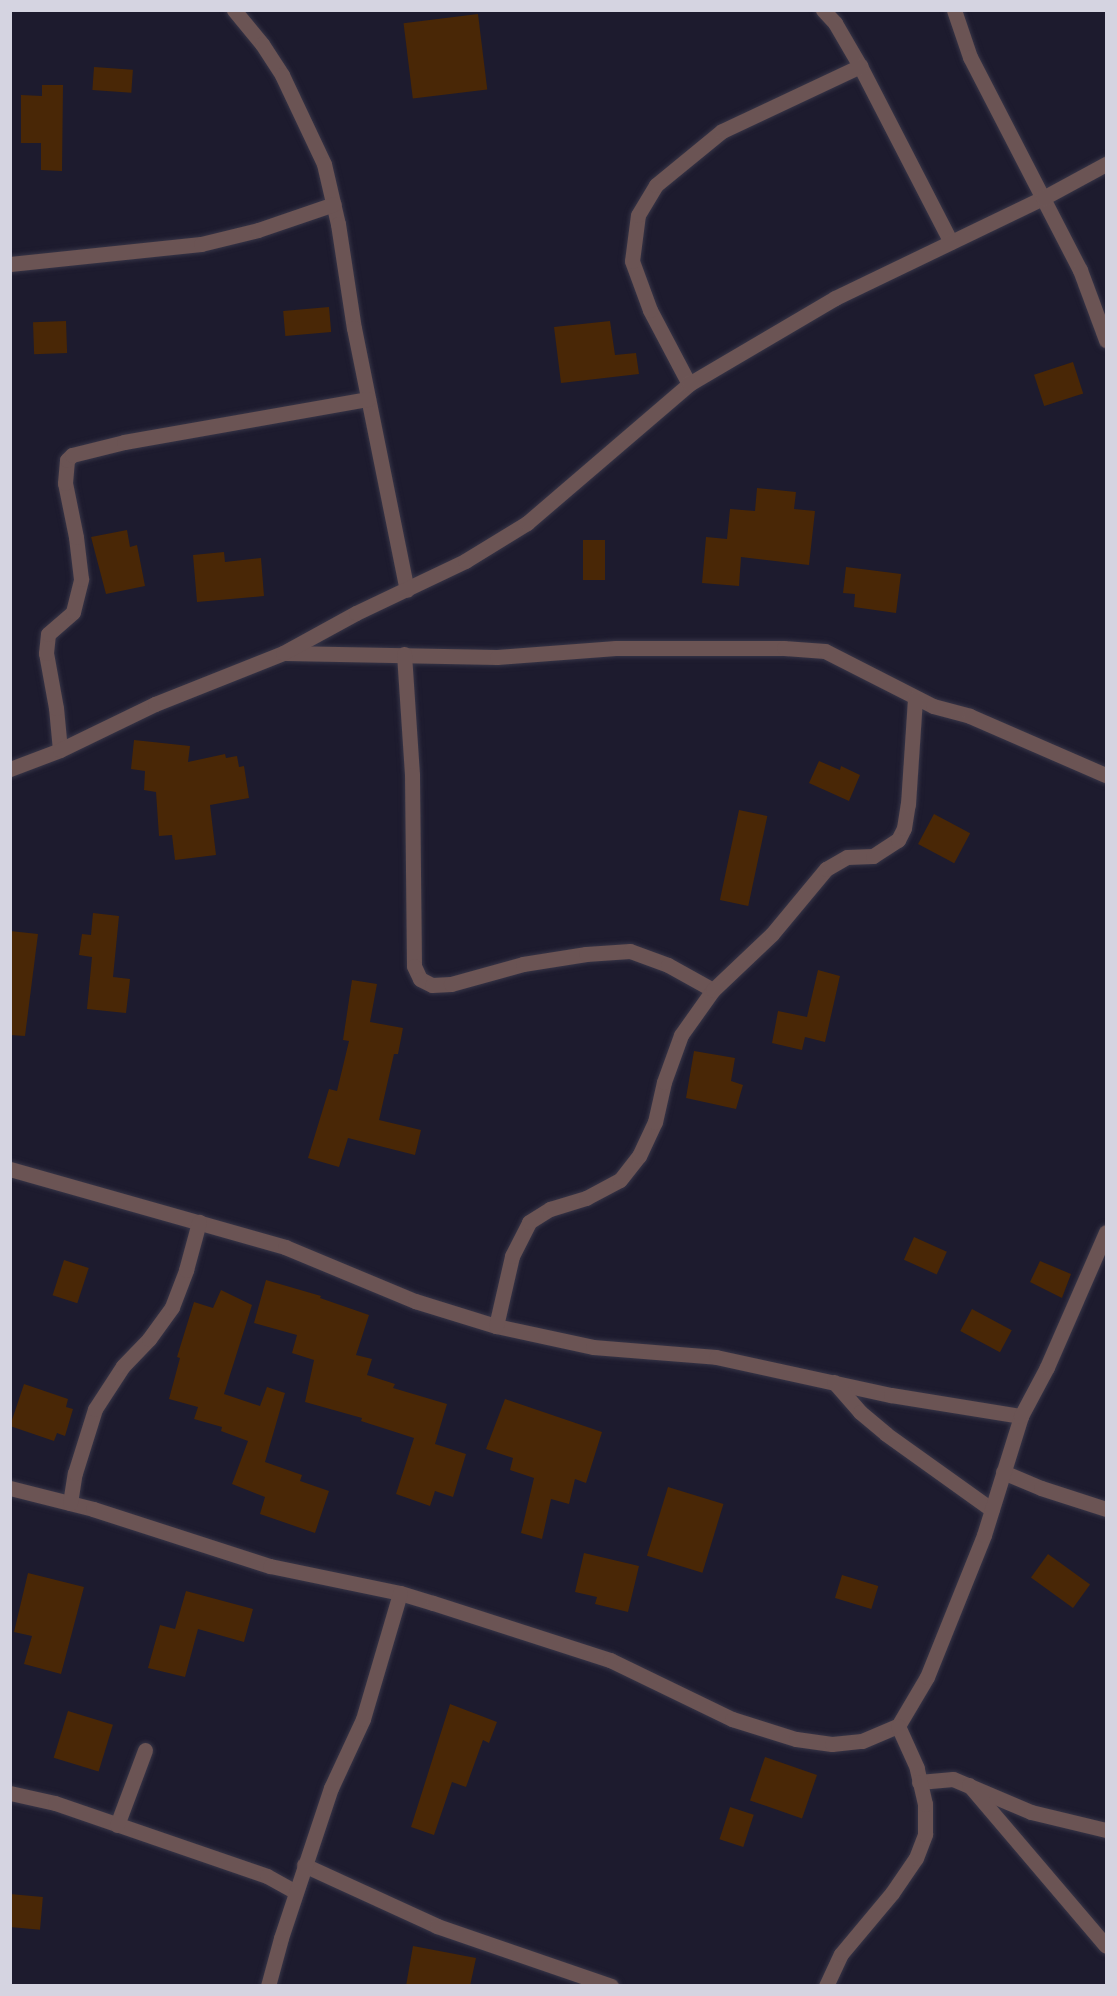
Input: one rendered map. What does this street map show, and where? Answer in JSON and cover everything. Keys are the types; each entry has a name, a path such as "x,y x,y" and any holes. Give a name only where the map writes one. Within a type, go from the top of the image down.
{"street":[{"path":"234,10 262,44 282,75 324,164 334,204 368,399 407,590"},
{"path":"823,10 834,23 860,66 951,242"},
{"path":"954,10 970,57 1080,270 1107,340"},
{"path":"689,384 650,310 632,261 638,215 656,185 722,131 860,66"},
{"path":"10,769 60,750 154,704 283,653 356,613 465,561 526,524 689,384 836,298 1043,198 1107,164"},
{"path":"10,264 201,244 258,230 334,204"},
{"path":"60,750 56,708 46,653 48,634 73,612 81,579 66,483 67,460 72,455 124,442 368,399"},
{"path":"283,653 497,657 616,648 716,646 825,651 933,706 970,716 1107,775"},
{"path":"404,654 412,775 414,966 420,979 432,985 451,984 523,964 586,954 630,951 668,965 713,990"},
{"path":"496,1326 512,1256 530,1222 550,1209 586,1198 620,1180 639,1156 655,1122 664,1082 681,1035 713,990 772,934 826,869 848,857 873,856 898,840 904,828 908,804 915,698"},
{"path":"10,1169 285,1247 415,1301 496,1326 594,1347 716,1358 891,1395 1021,1416"},
{"path":"70,1503 75,1473 94,1409 123,1366 149,1339 172,1306 186,1270 199,1222"},
{"path":"10,1488 70,1503 270,1566 400,1593 610,1660 732,1719 796,1739 832,1744 862,1741 898,1726 927,1677 992,1510 1021,1416 1047,1367 1107,1232"},
{"path":"834,1382 860,1412 886,1434 992,1510"},
{"path":"1003,1472 1041,1488 1107,1509"},
{"path":"268,1986 304,1865 331,1788 363,1719 400,1593"},
{"path":"826,1986 841,1954 892,1893 916,1858 925,1834 925,1804 917,1768 898,1726"},
{"path":"117,1824 145,1750"},
{"path":"919,1782 953,1779 1031,1812 1107,1830"},
{"path":"969,1785 1107,1946"},
{"path":"10,1793 55,1803 117,1824 267,1876 296,1892"},
{"path":"304,1865 438,1926 611,1986"}],"building":[{"path":"478,14 487,89 413,99 404,23"},
{"path":"94,67 133,70 131,93 92,90"},
{"path":"42,85 63,85 62,171 41,170 41,143 21,143 21,95 42,96"},
{"path":"329,307 331,332 285,336 283,311"},
{"path":"66,321 67,353 34,354 33,322"},
{"path":"610,321 615,355 636,353 639,374 561,383 554,327"},
{"path":"1073,362 1083,393 1044,406 1034,375"},
{"path":"757,488 796,492 794,509 815,511 809,565 741,557 739,586 702,583 706,537 727,539 730,509 755,511"},
{"path":"127,530 130,547 137,545 145,586 106,594 91,537"},
{"path":"583,540 605,540 605,580 583,580"},
{"path":"224,552 225,562 261,558 264,596 197,602 193,555"},
{"path":"846,567 901,574 896,613 854,607 855,594 843,593"},
{"path":"134,740 190,746 188,762 225,754 226,758 237,756 239,767 244,766 249,798 210,805 216,855 175,860 172,835 159,836 156,792 144,790 145,771 131,769"},
{"path":"819,761 840,770 841,766 860,775 849,801 809,783"},
{"path":"739,810 767,816 748,906 720,900"},
{"path":"934,814 970,833 954,863 918,844"},
{"path":"93,913 119,916 113,977 130,979 126,1013 87,1009 92,957 79,955 82,934 91,935"},
{"path":"10,931 38,934 25,1036 10,1035"},
{"path":"818,970 840,976 825,1042 805,1037 802,1050 772,1043 778,1011 807,1017"},
{"path":"352,980 377,984 370,1022 403,1028 398,1054 394,1054 379,1120 421,1130 415,1155 348,1138 339,1167 308,1158 329,1089 337,1091 349,1041 343,1040"},
{"path":"694,1051 735,1058 731,1081 743,1085 736,1109 686,1098"},
{"path":"914,1237 947,1252 937,1274 904,1260"},
{"path":"64,1260 89,1268 77,1303 53,1295"},
{"path":"1040,1261 1071,1274 1062,1298 1030,1282"},
{"path":"266,1280 321,1296 320,1298 369,1315 356,1355 372,1359 367,1375 395,1384 393,1388 447,1404 435,1444 466,1454 453,1497 435,1491 430,1506 396,1494 414,1438 361,1421 362,1418 305,1402 314,1360 292,1353 297,1335 254,1323"},
{"path":"221,1290 252,1305 224,1394 260,1406 267,1387 285,1393 265,1462 302,1475 300,1481 329,1491 315,1533 260,1514 265,1497 232,1484 248,1441 221,1431 222,1427 194,1419 198,1407 169,1399 180,1358 177,1357 194,1302 213,1308"},
{"path":"972,1309 1012,1330 1000,1352 960,1331"},
{"path":"24,1384 68,1399 66,1407 73,1409 65,1436 57,1433 54,1441 10,1426"},
{"path":"505,1399 602,1432 586,1483 575,1479 569,1504 551,1499 542,1539 521,1533 534,1478 510,1470 513,1458 486,1449"},
{"path":"668,1487 723,1504 702,1573 647,1556"},
{"path":"584,1553 639,1566 628,1612 595,1604 597,1597 575,1592"},
{"path":"1048,1554 1090,1585 1073,1608 1031,1577"},
{"path":"28,1573 84,1587 61,1674 24,1664 32,1636 14,1632"},
{"path":"842,1575 878,1586 871,1609 835,1598"},
{"path":"186,1591 253,1609 244,1642 198,1629 185,1677 148,1668 160,1625 175,1629"},
{"path":"450,1704 497,1722 489,1743 483,1740 466,1787 452,1782 434,1835 411,1827"},
{"path":"68,1711 113,1725 99,1772 54,1758"},
{"path":"765,1757 817,1775 802,1818 750,1800"},
{"path":"730,1807 754,1815 743,1847 719,1839"},
{"path":"10,1894 43,1897 40,1930 10,1927"},
{"path":"413,1946 476,1958 470,1986 406,1986"}]}
